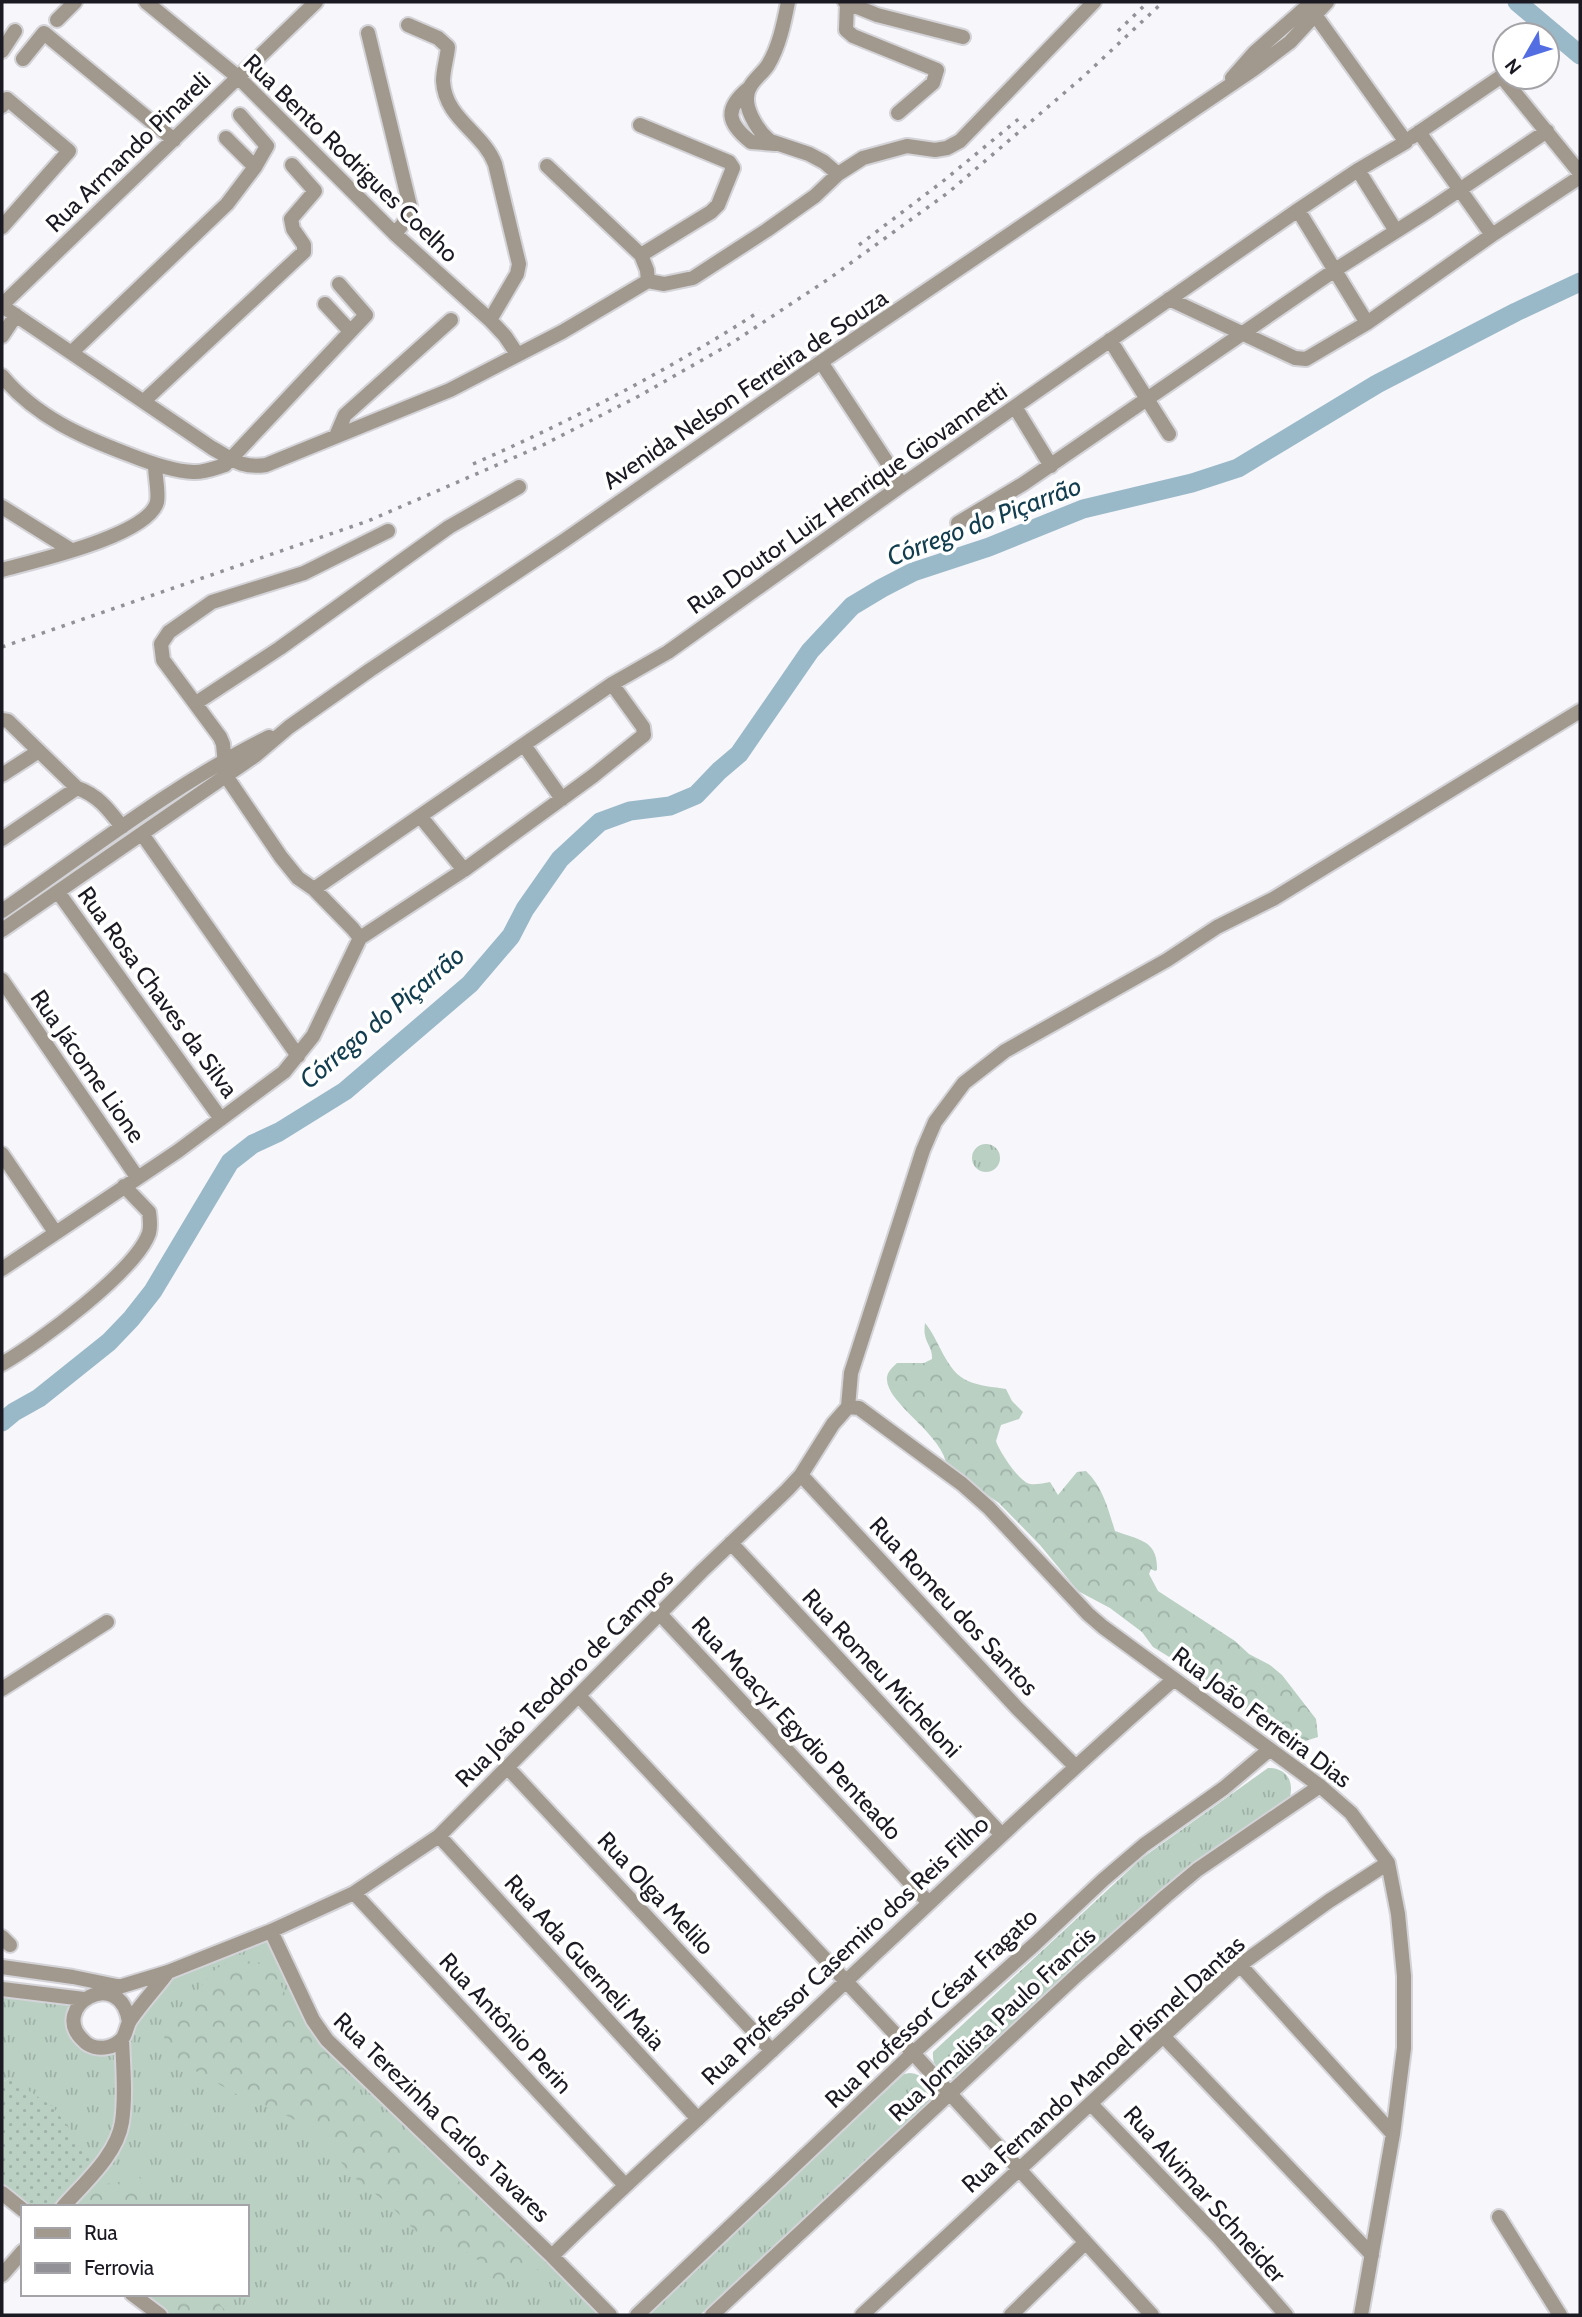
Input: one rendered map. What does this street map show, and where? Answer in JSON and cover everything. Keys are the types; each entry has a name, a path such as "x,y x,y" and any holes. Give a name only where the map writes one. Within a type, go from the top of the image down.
{"street":[{"path":"57,20 75,2"},
{"name":"Rua Bento Rodrigues Coelho","path":"146,2 239,78 395,234 490,320 517,354"},
{"name":"Rua Armando Pinareli","path":"2,306 316,2"},
{"path":"788,2 776,49 767,66 748,89 747,100 751,114 765,137 776,144 809,154 838,174"},
{"path":"898,113 933,83 937,70 853,36 846,30 846,2 877,15 963,37"},
{"path":"2,306 243,466 266,465 450,390 562,332 648,281 664,284 693,278 805,203 838,174 863,158 907,146 935,150 947,148 960,141 1094,2"},
{"name":"Avenida Nelson Ferreira de Souza","path":"2,930 256,755 289,727 1225,86 1254,53 1312,8 1327,2"},
{"path":"1312,8 1405,142"},
{"path":"408,25 438,38 448,47 443,81 451,110 489,150 495,164 519,264 517,274 490,320"},
{"path":"2,51 15,31"},
{"path":"23,59 44,33 174,140"},
{"path":"368,33 410,206 410,215 395,234"},
{"name":"Rua Doutor Luiz Henrique Giovannetti","path":"314,890 612,684 668,652 902,485 1298,210 1491,84"},
{"path":"1169,299 1301,360 1314,356 1367,323 1580,175 1515,91"},
{"path":"2,106 8,99 69,151 2,227"},
{"path":"72,352 227,204 255,167 267,146 240,115"},
{"path":"640,125 729,162 733,168 718,205 711,212 641,255"},
{"path":"958,523 1051,466 1335,270 1547,131"},
{"path":"1419,132 1492,235"},
{"path":"226,138 255,167"},
{"path":"144,401 304,252 304,245 293,229 291,219 315,191 292,165"},
{"path":"547,166 641,255 648,281"},
{"path":"1358,170 1396,231"},
{"path":"1298,210 1367,323"},
{"path":"2,376 48,418 76,435 155,465 194,472 225,465 366,315 339,284"},
{"path":"325,304 350,331"},
{"path":"2,336 16,315"},
{"path":"336,436 345,415 451,320"},
{"path":"1110,340 1169,434"},
{"path":"821,362 902,485"},
{"path":"1015,407 1051,466"},
{"path":"2,570 103,541 132,526 149,514 157,502 155,465"},
{"path":"195,703 280,648 449,527 519,487"},
{"path":"2,507 71,550"},
{"path":"360,938 354,929 290,869 226,776 220,737 163,660 161,644 169,632 212,602 304,573 388,531"},
{"path":"2,1269 221,1119 284,1072 298,1056 328,1008 360,938 464,870 644,735 643,727 612,684"},
{"path":"848,1408 851,1373 923,1150 935,1122 964,1083 1005,1051 1167,960 1217,927 1273,899 1580,711"},
{"path":"5,721 76,788 91,793 104,804 122,827"},
{"name":"Avenida Nelson Ferreira de Souza","path":"2,911 222,761 289,727"},
{"path":"524,745 562,799"},
{"path":"2,775 38,751"},
{"path":"2,839 76,788"},
{"path":"420,816 464,870"},
{"path":"142,834 298,1056"},
{"name":"Rua Rosa Chaves da Silva","path":"58,892 221,1119"},
{"name":"Rua Jácome Lione","path":"2,980 137,1177"},
{"path":"2,1154 55,1232"},
{"path":"2,1364 50,1331 122,1271 139,1251 148,1234 149,1212 124,1186"},
{"name":"Rua João Teodoro de Campos","path":"99,1993 168,1972 271,1931 354,1893 439,1836 801,1475 833,1424 848,1408"},
{"name":"Rua João Ferreira Dias","path":"848,1408 859,1408 962,1484 989,1508 1088,1614 1173,1680 1320,1786 1352,1813 1388,1863 1398,1914 1405,2013 1404,2048 1393,2134 1361,2315"},
{"name":"Rua Romeu dos Santos","path":"801,1475 1017,1708 1075,1766"},
{"name":"Rua Romeu Micheloni","path":"731,1543 1000,1834"},
{"name":"Rua Moacyr Egydio Penteado","path":"660,1614 929,1903"},
{"path":"2,1689 107,1622"},
{"name":"Rua Professor Casemiro dos Reis Filho","path":"552,2256 1000,1834 1173,1680"},
{"path":"579,1696 914,2053 1152,2315"},
{"name":"Rua Professor César Fragato","path":"637,2315 914,2053 1113,1871 1144,1845 1224,1788 1269,1750"},
{"name":"Rua Olga Melilo","path":"507,1767 772,2051"},
{"name":"Rua Jornalista Paulo Francis","path":"712,2315 1128,1929 1197,1870 1320,1786"},
{"name":"Rua Ada Guerneli Maia","path":"439,1836 698,2119"},
{"name":"Rua Fernando Manoel Pismel Dantas","path":"862,2315 1240,1965 1329,1901 1388,1863"},
{"name":"Rua Antônio Perin","path":"354,1893 625,2185"},
{"name":"Rua Terezinha Carlos Tavares","path":"271,1931 313,2020 327,2040 610,2315"},
{"path":"1240,1965 1393,2134"},
{"path":"2,1967 73,1977 118,1987"},
{"path":"65,2205 107,2155 122,2124 122,2039 129,2022 168,1972"},
{"path":"73,1977 78,1998 74,2023 81,2039 97,2048 115,2045 122,2039"},
{"path":"2,1990 78,1998 99,1993 116,1997 123,2004 129,2022"},
{"path":"1164,2037 1372,2255"},
{"name":"Rua Alvimar Schneider","path":"1091,2104 1219,2238 1286,2315"},
{"path":"2,2193 21,2208"},
{"path":"1499,2217 1560,2315"},
{"path":"1014,2314 1085,2243"},
{"path":"2,2275 21,2253"},
{"path":"135,2296 160,2315"}],"green space":[{"path":"986,1144 996,1148 1000,1158 996,1168 986,1172 976,1168 972,1158 976,1148"},
{"path":"925,1323 948,1363 960,1377 977,1384 1006,1389 1012,1401 1023,1412 1019,1419 1001,1425 996,1441 1018,1476 1029,1484 1050,1482 1058,1495 1077,1472 1086,1471 1101,1491 1115,1531 1139,1539 1154,1553 1157,1570 1151,1569 1149,1574 1158,1591 1282,1675 1316,1719 1318,1737 1302,1742 1286,1735 1241,1708 1215,1685 1153,1647 1142,1632 1110,1608 1078,1591 1040,1545 999,1503 947,1468 944,1455 895,1397 887,1377 897,1363 924,1363 932,1359 925,1335"},
{"path":"1268,1768 1280,1770 1287,1776 1291,1785 1290,1797 1162,1888 958,2079 939,2072 934,2063 933,2052 1142,1858"},
{"path":"271,1931 313,2020 610,2315 163,2315 138,2296 248,2296 248,2205 66,2205 10,2078 2,2082 2,1989 78,2006 81,2039 115,2045 121,2118 122,2039 168,1972"},
{"path":"235,1960 265,1963 275,1972 292,2009 307,2026 316,2043 347,2070 363,2104 389,2137 411,2148 498,2209 552,2266 516,2279 502,2281 492,2278 469,2253 417,2233 391,2206 351,2175 317,2131 238,2095 166,2054 164,2035 168,2018 190,1999 215,1970"},
{"path":"904,2074 921,2076 928,2083 931,2093 928,2104 700,2315 645,2315"},
{"path":"10,2078 53,2107 98,2167 65,2205 21,2206 2,2193 2,2082"},
{"path":"132,2172 137,2172 152,2205 76,2205 90,2191 104,2184 119,2182"},
{"path":"149,2296 213,2296 229,2315 174,2315"}],"waterway":[{"path":"1517,2 1580,55"},
{"name":"Córrego do Piçarrão","path":"2,1422 39,1398 109,1342 131,1319 153,1291 230,1162 253,1144 279,1132 345,1091 470,984 511,936 525,909 560,859 600,822 630,811 670,806 696,795 739,754 810,651 852,606 913,572 989,547 1083,509 1192,483 1238,468 1377,384 1580,282"}],"railway":[{"path":"1118,31 1148,2"},
{"path":"2,647 368,521 543,445 639,396 732,343 830,278 949,192 1084,76 1163,2"},
{"path":"859,245 1021,117"},
{"path":"473,464 620,393 691,354 760,311"}]}
